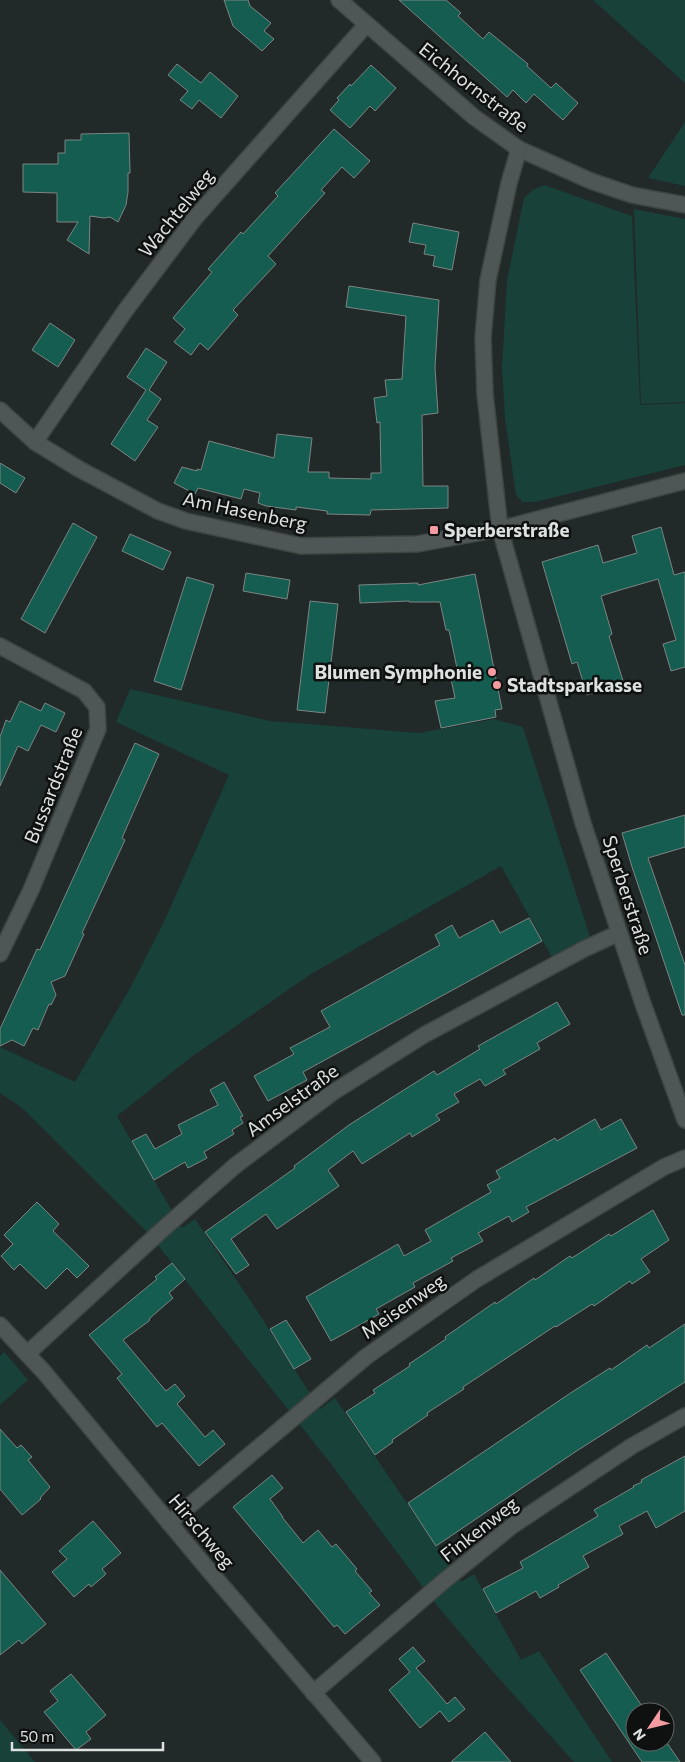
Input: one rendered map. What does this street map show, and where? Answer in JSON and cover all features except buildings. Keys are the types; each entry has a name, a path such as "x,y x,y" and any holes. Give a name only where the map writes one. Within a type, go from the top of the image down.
{"street":[{"name":"Eichhornstraße","path":"339,0 474,117 519,149 591,181 632,195 685,205"},
{"name":"Wachtelweg","path":"35,442 125,311 195,218 366,25"},
{"name":"Sperberstraße","path":"519,149 509,183 488,280 483,338 485,394 500,529 583,823 642,1001 685,1120"},
{"name":"Am Hasenberg","path":"0,410 35,442 80,469 158,511 186,521 301,546 417,544 500,529 685,482"},
{"name":"Bussardstraße","path":"0,646 84,691 97,707 98,729 31,890 0,954"},
{"name":"Amselstraße","path":"27,1354 236,1165 332,1093 424,1035 584,949 619,933"},
{"name":"Meisenweg","path":"169,1523 367,1356 477,1279 664,1167 685,1158"},
{"name":"Hirschweg","path":"0,1325 44,1372 169,1523 373,1762"},
{"name":"Finkenweg","path":"313,1693 444,1581 512,1526 632,1446 685,1416"}],"green space":[{"path":"593,0 685,0 685,83"},
{"path":"685,122 685,186 648,178"},
{"path":"544,185 632,216 640,405 685,403 685,465 535,502 523,502 516,495 505,418 502,367 507,280 524,198 533,190"},
{"path":"634,209 685,219 685,402 641,404"},
{"path":"130,689 270,721 419,733 494,719 523,727 590,937 552,957 501,866 311,974 190,1058 117,1116 182,1228 195,1219 320,1409 335,1398 461,1582 474,1574 521,1660 539,1651 612,1762 574,1762 495,1674 434,1602 331,1464 149,1234 21,1107 0,1093 0,1047 75,1082 129,990 163,924 229,775 116,722"},
{"path":"4,1352 28,1380 0,1405 0,1356"},
{"path":"0,1720 35,1762 0,1762"}],"place":[{"name":"Sperberstraße","path":"434,530"},
{"name":"Blumen Symphonie","path":"492,672"},
{"name":"Stadtsparkasse","path":"497,685"}]}
